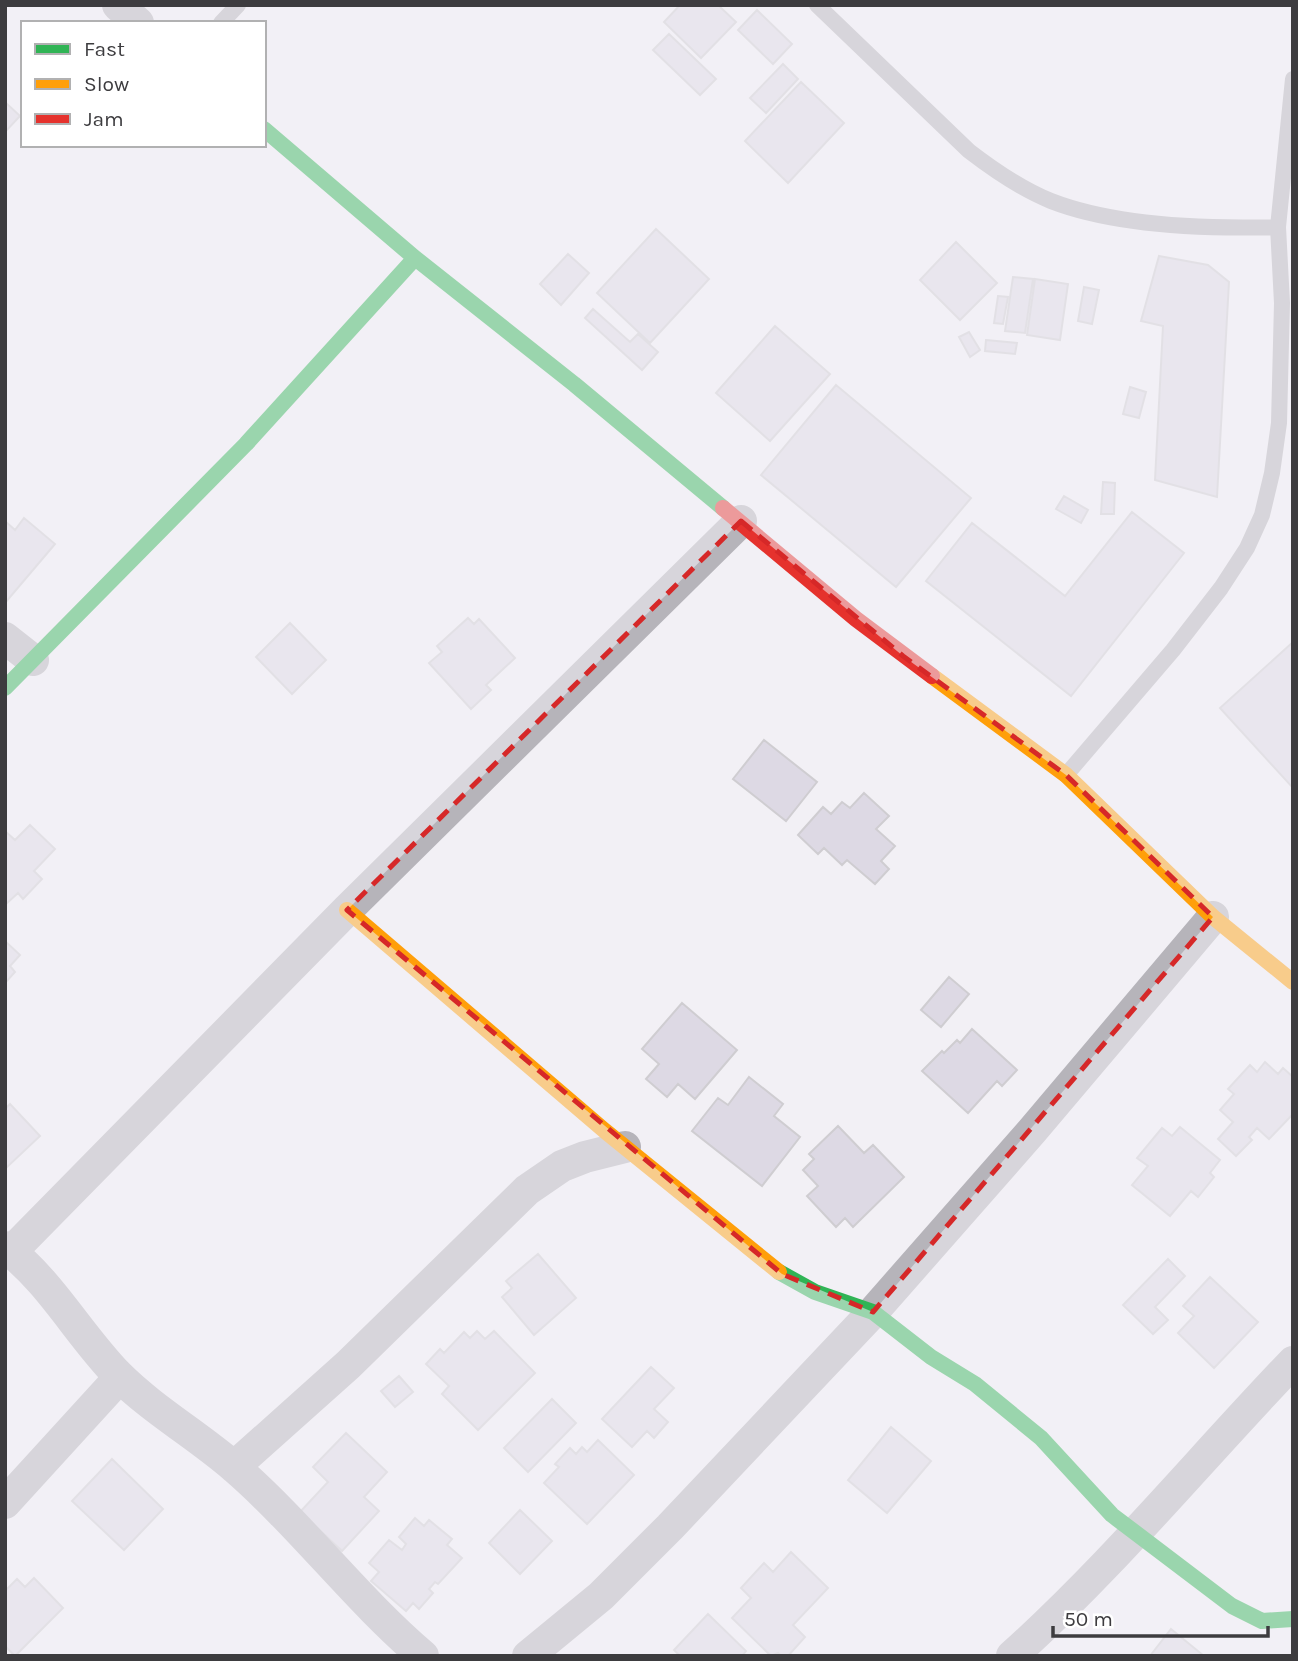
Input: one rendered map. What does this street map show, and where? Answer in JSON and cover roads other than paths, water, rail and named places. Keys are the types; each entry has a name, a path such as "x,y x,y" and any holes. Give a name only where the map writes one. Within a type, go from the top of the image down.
{"street":[{"path":"118,5 136,21"},
{"path":"266,131 415,258 574,384 903,656 1066,775 1213,917 1293,982"},
{"path":"5,688 246,444 415,258"},
{"path":"423,1656 358,1596 307,1539 234,1467 120,1377 33,1272 8,1250 741,521"},
{"path":"5,638 33,660"},
{"path":"347,910 625,1147 782,1273 815,1292 873,1312 931,1357 975,1384 1017,1417 1105,1507 1232,1606 1251,1616 1273,1622 1293,1619"},
{"path":"528,1656 601,1595 670,1527 873,1312 1032,1131 1213,917"},
{"path":"234,1467 348,1365 527,1190 562,1166 625,1147"},
{"path":"1012,1656 1056,1617 1293,1362"},
{"path":"5,1503 120,1377"}],"lane":[{"path":"223,21 238,5"},
{"path":"817,5 969,151 1026,190 1076,209 1125,218 1195,227 1278,227"},
{"path":"1066,775 1220,589 1247,548 1262,515 1272,473 1279,423 1282,303 1278,227 1293,79"}]}
